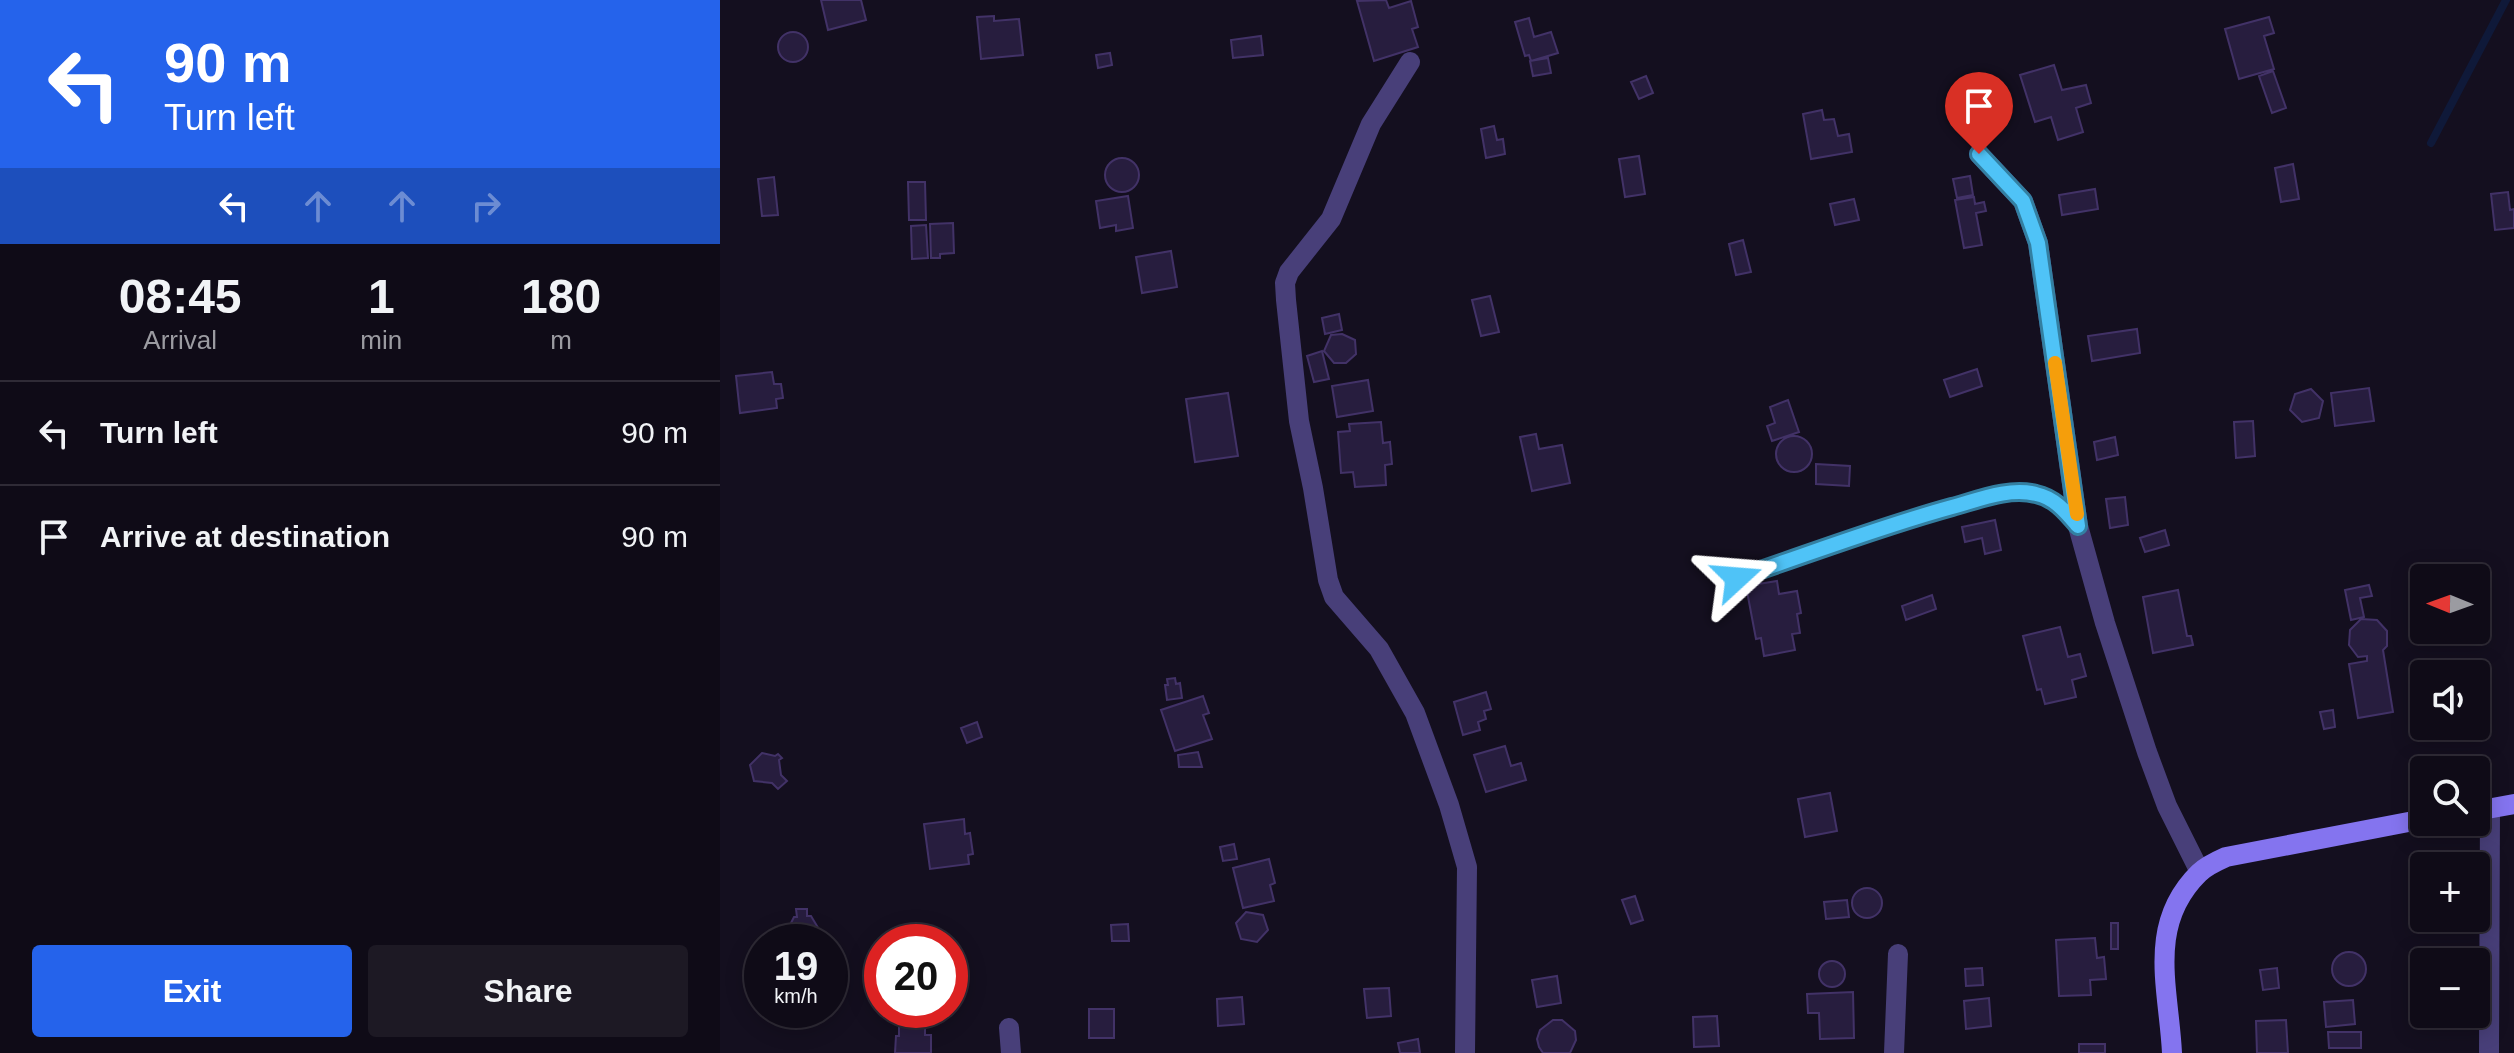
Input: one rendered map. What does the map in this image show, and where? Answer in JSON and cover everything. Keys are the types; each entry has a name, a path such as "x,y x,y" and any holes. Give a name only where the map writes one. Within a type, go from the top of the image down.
{"street":[{"path":"1410,62 1371,124 1331,219 1289,272 1285,283 1299,421 1328,580 1334,597 1379,649 1415,713 1449,805 1467,867 1465,1053"},
{"path":"1979,154 2023,201 2038,243 2078,526 2105,623 2147,752 2167,806 2200,872"},
{"path":"2490,808 2514,804"},
{"path":"2172,1053 2163,961 2167,925 2181,897 2200,872 2226,857 2410,822"},
{"path":"2484,836 2489,1053"},
{"path":"1894,1053 1898,954"},
{"path":"1009,1028 1011,1053"}],"lane":[{"path":"1737,578 1906,519 2001,494 2019,492 2041,495 2065,510 2078,526"}],"building":[{"path":"821,0 861,0 866,20 828,30"},
{"path":"1386,0 1389,8 1411,1 1418,27 1412,29 1418,47 1374,61 1357,1"},
{"path":"994,16 994,21 1019,19 1023,55 981,59 977,17"},
{"path":"2269,17 2274,33 2264,36 2274,69 2239,79 2225,29"},
{"path":"1529,18 1534,37 1551,32 1558,53 1531,61 1529,55 1525,56 1515,22"},
{"path":"793,32 804,36 808,47 804,58 793,62 782,58 778,47 782,36"},
{"path":"1261,36 1263,55 1233,58 1231,40"},
{"path":"1110,53 1112,65 1098,68 1096,55"},
{"path":"1548,58 1551,73 1533,76 1530,61"},
{"path":"2054,65 2062,90 2086,85 2091,103 2076,108 2083,132 2058,140 2051,117 2035,122 2020,75"},
{"path":"2273,71 2286,108 2272,113 2259,76"},
{"path":"1646,76 1653,93 1639,99 1631,82"},
{"path":"1822,110 1824,120 1834,119 1838,136 1849,134 1852,152 1811,159 1803,114"},
{"path":"1494,126 1497,140 1503,139 1505,154 1486,158 1481,129"},
{"path":"1639,156 1645,194 1625,197 1619,159"},
{"path":"1122,158 1134,163 1139,175 1134,187 1122,192 1110,187 1105,175 1110,163"},
{"path":"2293,164 2299,199 2281,202 2275,168"},
{"path":"1970,176 1973,195 1957,198 1953,179"},
{"path":"774,177 778,215 762,216 758,179"},
{"path":"908,182 925,182 926,220 909,220"},
{"path":"2095,189 2098,209 2062,215 2059,195"},
{"path":"2508,192 2510,210 2514,209 2514,228 2495,230 2491,194"},
{"path":"1128,196 1133,228 1116,231 1116,225 1100,228 1096,201"},
{"path":"1974,197 1975,204 1984,202 1986,211 1976,213 1982,245 1964,248 1955,200"},
{"path":"1854,199 1859,220 1835,225 1830,204"},
{"path":"953,223 954,253 931,258 930,224"},
{"path":"926,225 928,258 912,259 911,226"},
{"path":"1743,240 1751,272 1736,275 1729,244"},
{"path":"1171,251 1177,287 1142,293 1136,257"},
{"path":"1490,296 1499,332 1481,336 1472,300"},
{"path":"1339,314 1342,330 1325,334 1322,318"},
{"path":"2137,329 2140,353 2092,361 2088,336"},
{"path":"1342,334 1355,340 1356,354 1346,363 1334,363 1324,351 1331,335"},
{"path":"1322,351 1329,379 1314,382 1307,356"},
{"path":"1977,369 1982,386 1950,397 1944,380"},
{"path":"772,372 774,384 781,384 783,398 776,399 777,408 740,413 736,376"},
{"path":"1368,380 1373,411 1337,417 1332,386"},
{"path":"2369,388 2374,421 2335,426 2331,393"},
{"path":"2311,389 2323,401 2319,418 2302,422 2290,410 2295,394"},
{"path":"1228,393 1238,456 1195,462 1186,399"},
{"path":"1788,400 1799,432 1772,441 1767,426 1775,423 1770,407"},
{"path":"2253,421 2255,456 2236,458 2234,422"},
{"path":"1381,422 1383,443 1390,442 1392,464 1385,465 1386,485 1355,487 1353,472 1341,473 1338,432 1350,431 1349,424"},
{"path":"1536,434 1539,449 1562,445 1570,483 1532,491 1520,437"},
{"path":"1794,436 1807,441 1812,454 1807,467 1794,472 1781,467 1776,454 1781,441"},
{"path":"2115,437 2118,455 2097,460 2094,442"},
{"path":"1816,464 1850,466 1849,486 1816,484"},
{"path":"2125,497 2128,525 2110,528 2106,499"},
{"path":"1995,520 2001,550 1985,554 1982,538 1965,542 1962,527"},
{"path":"2165,530 2169,545 2145,552 2140,538"},
{"path":"1777,581 1779,594 1797,591 1801,613 1797,614 1800,633 1792,634 1795,650 1764,656 1761,638 1756,639 1746,586"},
{"path":"2369,585 2372,596 2360,598 2364,617 2351,620 2345,590"},
{"path":"2178,590 2187,636 2191,636 2193,645 2153,653 2143,597"},
{"path":"1932,595 1936,609 1906,620 1902,606"},
{"path":"2361,619 2377,620 2387,631 2387,646 2383,650 2393,712 2358,718 2349,664 2367,661 2367,656 2358,657 2349,645 2350,630"},
{"path":"2060,627 2068,657 2080,654 2086,676 2072,680 2076,697 2045,704 2041,689 2037,690 2023,636"},
{"path":"1175,678 1176,684 1180,683 1182,698 1167,700 1167,679"},
{"path":"1486,692 1491,709 1484,711 1486,719 1478,722 1480,730 1463,735 1454,702"},
{"path":"1203,696 1209,713 1203,715 1212,739 1175,751 1161,710"},
{"path":"2333,710 2335,727 2324,729 2320,712"},
{"path":"977,722 982,737 967,743 961,728"},
{"path":"1505,746 1511,766 1521,763 1526,780 1486,792 1474,755"},
{"path":"1198,752 1202,767 1179,767 1178,755"},
{"path":"762,753 778,754 782,758 779,760 781,775 787,781 778,789 772,783 754,781 750,765"},
{"path":"1830,793 1837,831 1805,837 1798,799"},
{"path":"964,819 965,834 970,833 973,854 968,855 969,864 930,869 924,824"},
{"path":"1234,844 1237,859 1223,861 1220,847"},
{"path":"1269,859 1275,883 1270,885 1274,901 1243,908 1233,868"},
{"path":"1867,888 1877,893 1882,903 1877,913 1867,918 1857,913 1852,903 1857,893"},
{"path":"1635,896 1643,920 1631,924 1622,900"},
{"path":"1847,900 1849,917 1826,919 1824,902"},
{"path":"796,909 807,909 807,916 811,916 816,924 790,924 797,917"},
{"path":"1246,912 1263,915 1268,930 1257,942 1241,939 1236,923"},
{"path":"2111,923 2118,923 2118,949 2111,949"},
{"path":"1128,924 1129,941 1112,941 1111,925"},
{"path":"2095,938 2097,958 2104,957 2106,979 2090,980 2091,995 2059,996 2056,940"},
{"path":"2349,952 2361,957 2366,969 2361,981 2349,986 2337,981 2332,969 2337,957"},
{"path":"1832,961 1841,965 1845,974 1841,983 1832,987 1823,983 1819,974 1823,965"},
{"path":"1982,968 1983,985 1966,986 1965,969"},
{"path":"2277,968 2279,988 2263,990 2260,970"},
{"path":"1557,976 1561,1003 1537,1007 1532,980"},
{"path":"1389,988 1391,1016 1367,1018 1364,989"},
{"path":"1853,992 1854,1038 1820,1039 1819,1013 1808,1013 1807,994"},
{"path":"1242,997 1244,1024 1218,1026 1217,999"},
{"path":"1989,998 1991,1026 1966,1029 1964,1001"},
{"path":"2353,1000 2355,1024 2326,1027 2324,1002"},
{"path":"1089,1009 1114,1009 1114,1038 1089,1038"},
{"path":"1717,1016 1719,1046 1694,1047 1693,1017"},
{"path":"1553,1020 1562,1020 1575,1031 1576,1040 1570,1053 1543,1053 1539,1047 1537,1039 1540,1030"},
{"path":"2286,1020 2288,1053 2257,1053 2256,1021"},
{"path":"899,1028 925,1028 925,1035 931,1035 931,1053 895,1053 896,1036 899,1036"},
{"path":"2328,1032 2361,1032 2361,1048 2329,1048"},
{"path":"1418,1039 1420,1053 1400,1053 1398,1043"},
{"path":"2079,1044 2105,1044 2105,1053 2079,1053"}],"waterway":[{"path":"2431,143 2506,0"}],"slow traffic":[{"path":"2055,363 2077,514"}],"route":[{"path":"1737,578 1906,519 2001,494 2019,492 2041,495 2065,510 2078,526 2038,243 2023,201 1979,154"}]}
